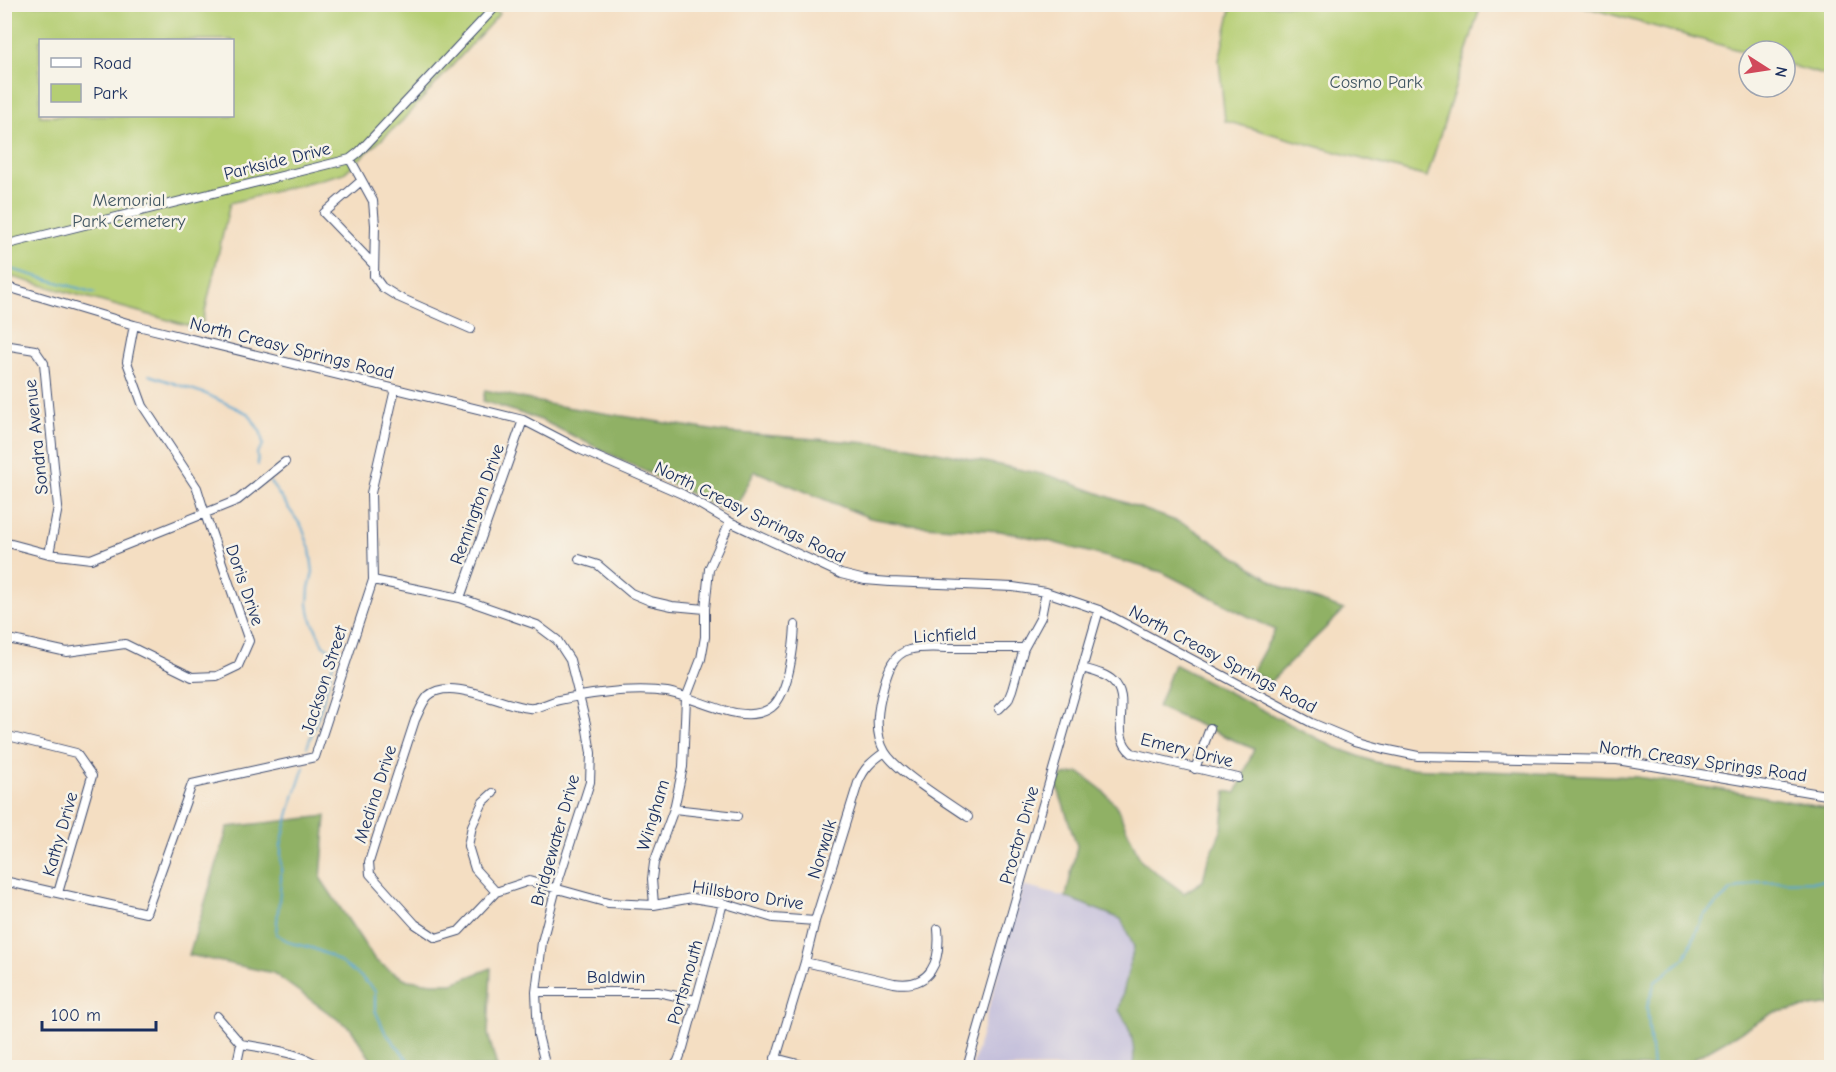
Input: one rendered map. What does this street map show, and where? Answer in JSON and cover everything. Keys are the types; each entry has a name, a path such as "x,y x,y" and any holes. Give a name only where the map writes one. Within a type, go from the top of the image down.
{"street":[{"name":"Parkside Drive","path":"4,245 350,159 494,5"},
{"path":"350,159 372,201 375,225 374,276 382,287 398,297 471,328"},
{"path":"361,181 324,213 374,265"},
{"name":"North Creasy Springs Road","path":"4,286 134,325 523,420 579,449 682,494 730,522 841,574 865,580 1013,587 1046,592 1099,610 1312,723 1354,741 1418,756 1617,760 1832,796"},
{"name":"Doris Drive","path":"4,638 67,652 125,645 192,677 217,676 238,666 249,641 197,488 143,406 127,362 134,325"},
{"name":"Sondra Avenue","path":"4,345 34,350 44,363 58,507 49,554"},
{"name":"Jackson Street","path":"4,881 146,913 192,784 315,757 373,580 371,492 395,389"},
{"name":"Remington Drive","path":"460,598 523,420"},
{"path":"4,542 49,554 91,559 238,500 285,462"},
{"name":"Wingham","path":"654,905 652,879 654,863 674,809 683,767 686,698 701,659 705,637 709,569 730,522"},
{"path":"579,559 598,565 631,593 650,601 705,609"},
{"name":"Bridgewater Drive","path":"373,580 460,598 529,621 556,640 570,660 591,753 590,782 556,888 542,942 536,992 538,1035 546,1068"},
{"path":"999,709 1008,700 1024,648 1041,617 1046,592"},
{"name":"Proctor Drive","path":"967,1068 1099,610"},
{"path":"579,696 644,690 669,692 748,715 759,713 771,707 780,698 793,656 795,625"},
{"name":"Lichfield","path":"885,752 878,732 879,706 889,669 897,657 908,650 929,648 1024,648"},
{"name":"Emery Drive","path":"1082,668 1108,677 1118,686 1122,742 1127,748 1141,756 1238,778"},
{"name":"Medina Drive","path":"415,924 370,874 369,862 421,706 427,697 441,690 463,690 532,709 579,696"},
{"path":"1195,769 1210,728"},
{"name":"Kathy Drive","path":"4,735 76,753 92,776 58,893"},
{"path":"885,752 902,770 968,818"},
{"name":"Norwalk","path":"773,1068 858,783 863,771 871,761 885,752"},
{"path":"493,793 483,802 472,826 468,846 475,869 496,892"},
{"path":"674,809 737,816"},
{"name":"Hillsboro Drive","path":"415,924 436,938 459,931 496,892 529,881 608,903 654,905 692,898 723,903 773,918 815,921"},
{"name":"Portsmouth","path":"673,1068 683,1048 723,903"},
{"path":"805,963 894,983 906,985 918,983 933,968 939,945 938,929"},
{"name":"Baldwin","path":"536,992 658,992 695,1000"},
{"path":"217,1016 241,1044 294,1054 311,1060 323,1068"},
{"path":"236,1068 241,1044"},
{"path":"776,1058 814,1068"},
{"path":"4,1065 13,1068"}],"shaded area":[{"path":"1023,886 1066,897 1122,919 1134,947 1119,1010 1130,1027 1133,1041 1133,1067 972,1068"}],"green space":[{"name":"Memorial Park Cemetery","path":"471,4 500,13 402,121 344,173 230,203 201,329 5,275 4,5"},
{"name":"Cosmo Park","path":"1232,5 1481,5 1427,177 1225,121 1219,60"},
{"path":"1578,5 1831,5 1831,77 1797,67 1797,39 1737,39 1737,50"},
{"path":"485,390 553,405 723,432 909,446 1051,476 1187,525 1283,588 1344,610 1270,682 1252,672 1275,630 1162,572 1048,541 1000,531 909,525 870,518 755,471 732,514 541,420 483,401"},
{"path":"1174,664 1334,747 1375,762 1405,768 1637,777 1831,809 1831,1006 1775,1012 1695,1058 1695,1067 1133,1067 1132,1037 1119,1010 1134,947 1121,919 1066,897 1077,846 1056,783 1064,775 1080,773 1101,789 1116,805 1141,861 1184,893 1203,881 1207,863 1222,829 1226,791 1236,793 1254,749 1158,707"},
{"path":"326,816 321,879 375,960 408,980 433,983 453,983 491,968 488,1034 497,1067 376,1067 351,1029 273,973 189,955 228,827"}],"waterway":[{"path":"4,267 95,293"},
{"path":"149,375 206,394 249,414 261,433 263,445 257,453 258,465"},
{"path":"270,482 302,527 310,549 313,572 309,588 310,616 323,645 335,653 323,701 307,747"},
{"path":"304,767 281,845 281,879 276,934 291,943 331,956 360,976 375,991 375,1010 385,1032 415,1068"},
{"path":"1653,1068 1647,1007 1655,982 1685,958 1703,916 1731,891 1757,882 1832,881"}]}
